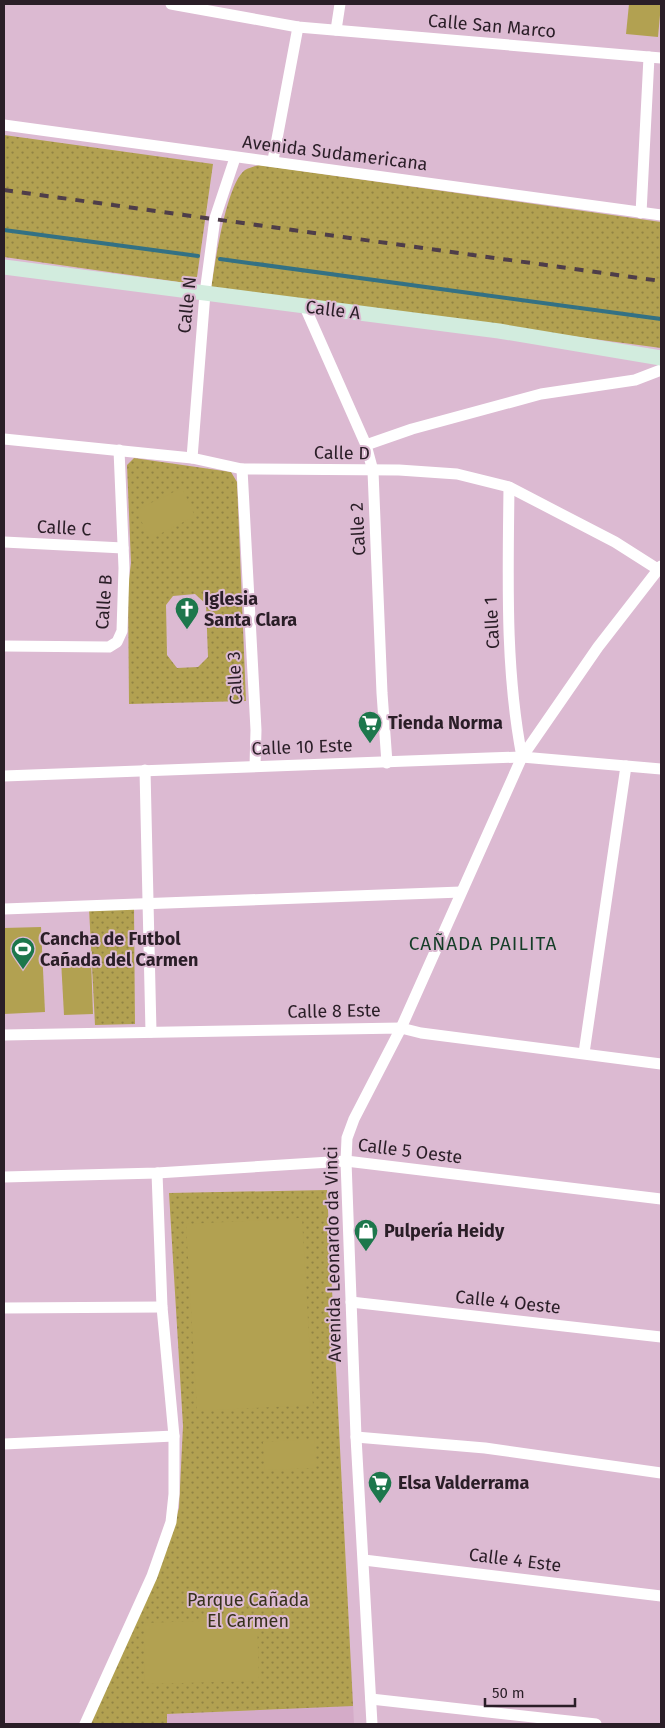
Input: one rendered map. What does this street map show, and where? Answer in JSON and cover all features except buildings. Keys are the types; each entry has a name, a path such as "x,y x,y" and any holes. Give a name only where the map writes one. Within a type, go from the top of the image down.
{"street":[{"name":"Calle San Marco","path":"171,4 298,27 661,58"},
{"path":"336,30 340,4"},
{"path":"273,160 298,27"},
{"path":"641,213 649,57"},
{"name":"Avenida Sudamericana","path":"4,125 235,158 273,160 661,215"},
{"name":"Calle N","path":"192,458 205,293 215,218 235,158"},
{"name":"Calle A","path":"4,267 499,332 661,358"},
{"name":"Calle 2","path":"305,307 366,445 373,471 382,693 387,763"},
{"name":"Calle D","path":"366,445 412,429 541,394 635,380 661,370"},
{"name":"Calle D","path":"4,439 192,458 242,468 457,474 508,487 615,542 660,568"},
{"name":"Calle B","path":"4,646 109,647 117,642 122,631 123,548 119,450"},
{"name":"Calle 3","path":"242,468 256,730 254,766"},
{"name":"Calle 1","path":"508,487 508,612 516,727 522,758"},
{"name":"Calle C","path":"4,542 123,548"},
{"name":"Avenida Leonardo da Vinci","path":"372,1724 356,1437 346,1161 348,1138 354,1119 402,1028 522,758 598,647 660,568"},
{"name":"Calle 10 Este","path":"4,776 522,758 661,769"},
{"path":"584,1053 626,766"},
{"path":"145,770 152,1032"},
{"path":"4,909 461,892"},
{"name":"Calle 8 Este","path":"4,1035 402,1028 420,1033 661,1064"},
{"name":"Calle 5 Oeste","path":"4,1176 157,1173 346,1161 661,1200"},
{"path":"85,1724 164,1548 172,1512 174,1436 162,1307 157,1173"},
{"name":"Calle 4 Oeste","path":"351,1302 661,1337"},
{"path":"4,1308 162,1307"},
{"path":"4,1444 174,1436"},
{"path":"356,1437 485,1448 661,1473"},
{"name":"Calle 4 Este","path":"364,1560 661,1596"},
{"path":"371,1700 596,1724"}],"shaded area":[{"path":"351,1661 354,1724 167,1724 166,1714 287,1709"}],"green space":[{"path":"629,4 661,4 658,37 626,34"},
{"path":"4,135 213,164 197,277 186,283 4,257"},
{"path":"259,165 661,222 661,348 211,288 222,225 232,191 238,178 245,170"},
{"path":"134,458 231,472 237,482 246,701 129,704 128,587 131,563 127,465","holes":["195,594 206,604 208,657 198,667 177,668 167,655 166,605 173,596"]},
{"path":"182,488 195,516 150,539 136,510"},
{"path":"134,907 135,1024 95,1025 89,908"},
{"name":"Cancha de Futbol Cañada del Carmen","path":"41,927 45,1012 4,1014 4,928"},
{"path":"91,959 93,1014 64,1015 61,960"},
{"name":"Parque Cañada El Carmen","path":"327,1190 353,1706 167,1714 167,1724 82,1724 166,1550 179,1508 183,1426 169,1193"},
{"path":"302,1218 313,1405 197,1411 186,1224"},
{"path":"314,1439 316,1468 265,1470 263,1442"},
{"path":"257,1619 259,1681 145,1684 144,1623"}],"waterway":[{"path":"4,230 198,256"},
{"path":"220,259 661,319"}],"railway":[{"path":"4,190 661,281"}],"place":[{"name":"Iglesia Santa Clara","path":"187,630"},
{"name":"Tienda Norma","path":"370,744"},
{"name":"Cancha de Futbol Cañada del Carmen","path":"23,970"},
{"name":"Pulpería Heidy","path":"366,1252"},
{"name":"Elsa Valderrama","path":"380,1504"}],"district":[{"name":"CAÑADA PAILITA","path":"483,943"}]}
